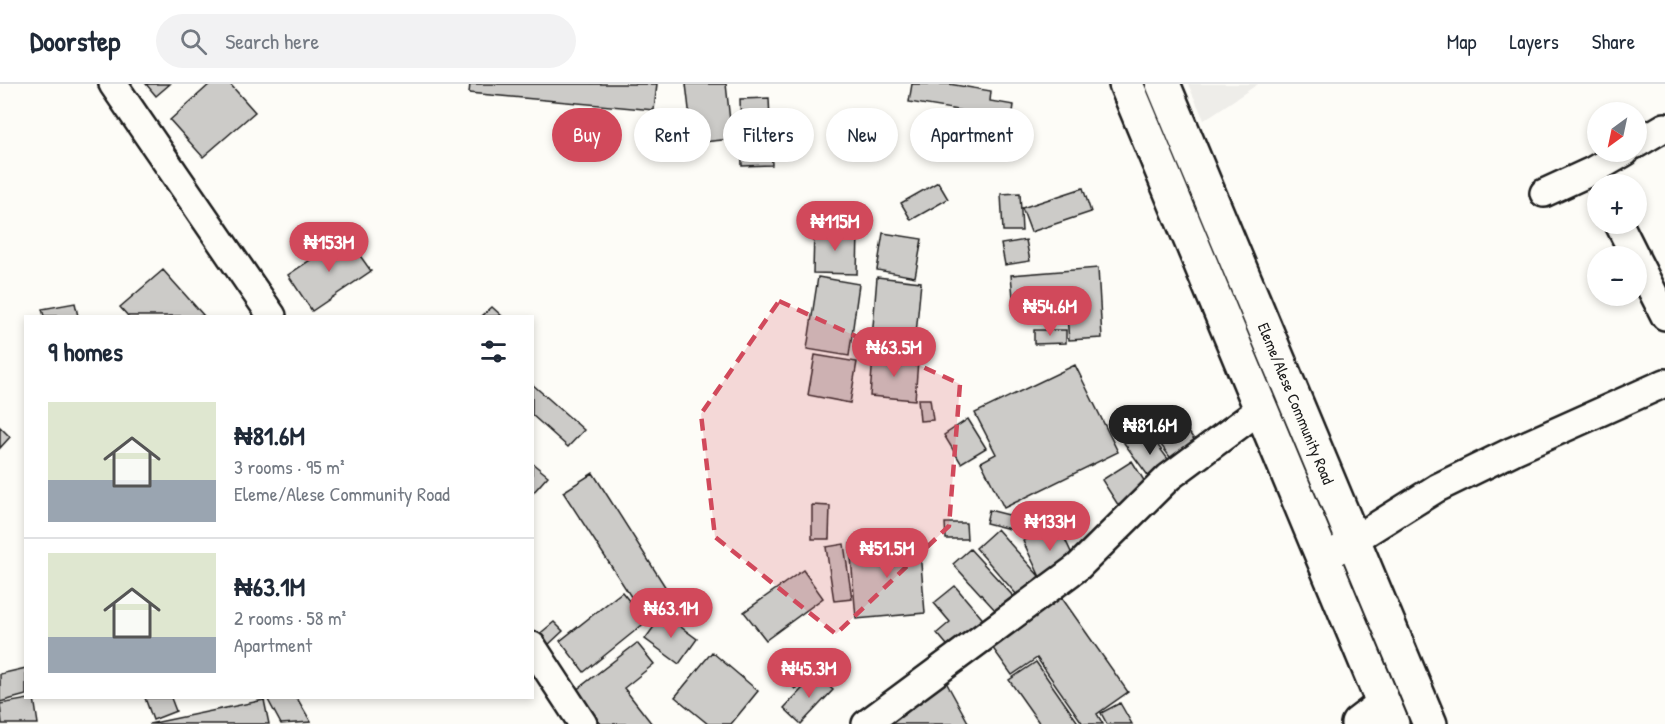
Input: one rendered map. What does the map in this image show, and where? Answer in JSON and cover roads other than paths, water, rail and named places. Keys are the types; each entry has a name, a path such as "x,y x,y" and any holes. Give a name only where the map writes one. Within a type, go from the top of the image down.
{"main road":[{"path":"1126,84 1323,560 1378,718"},
{"name":"Eleme/Alese Community Road","path":"1163,84 1430,724"}],"street":[{"path":"113,84 271,315"},
{"path":"1647,138 1665,127"},
{"path":"1600,174 1614,162"},
{"path":"1544,194 1587,181"},
{"path":"1647,280 1665,316"},
{"path":"1323,560 1437,488 1513,451 1665,383"},
{"path":"866,724 1077,567 1169,477 1262,408"},
{"path":"534,649 583,724"}]}
